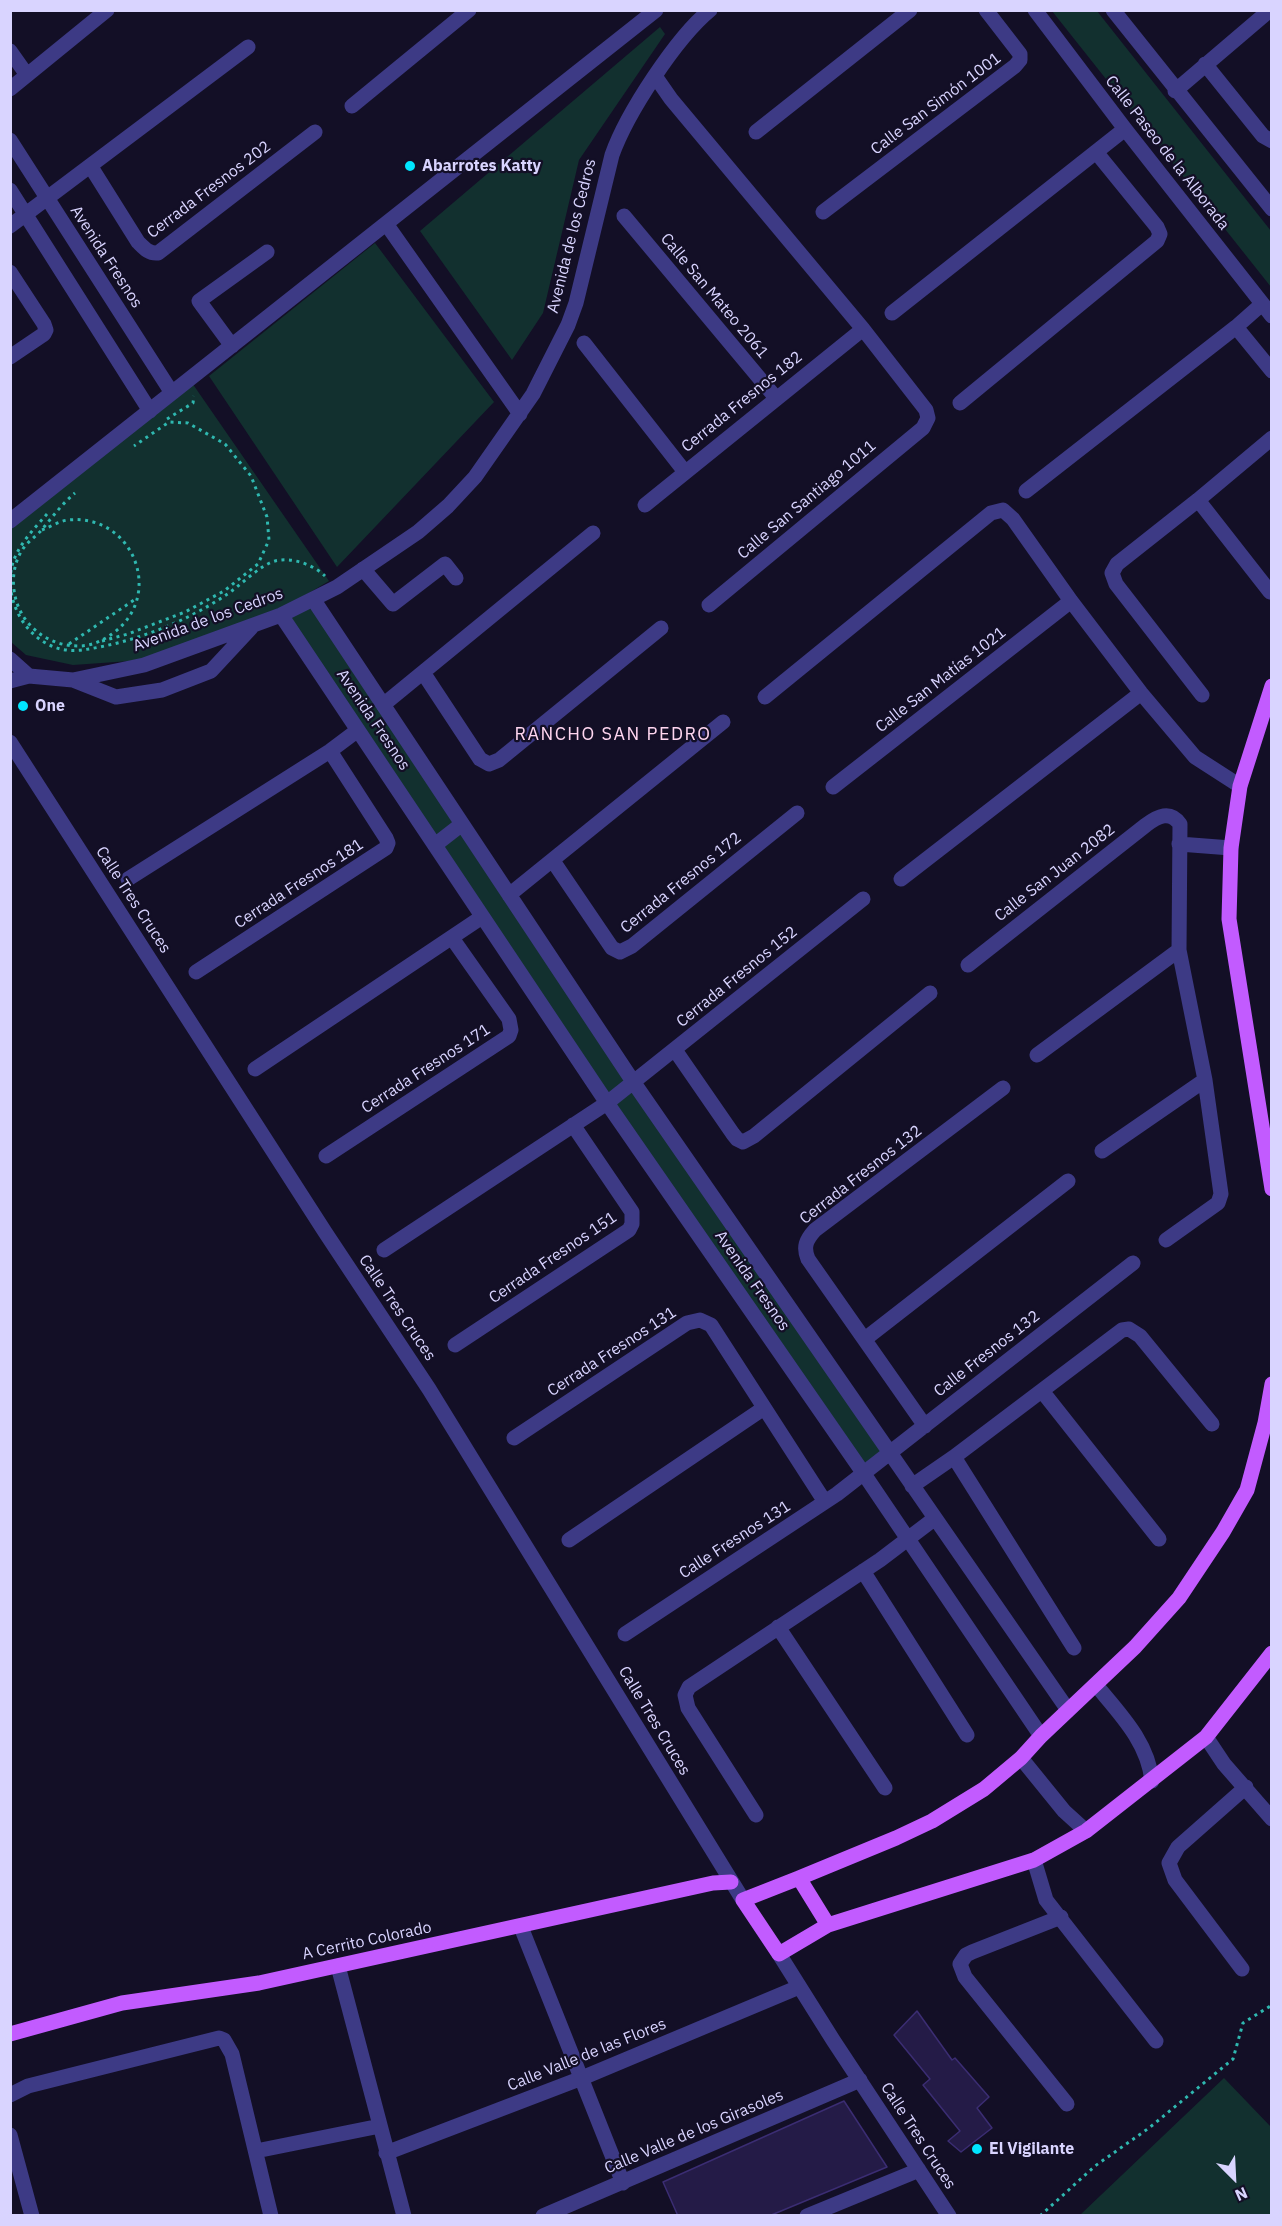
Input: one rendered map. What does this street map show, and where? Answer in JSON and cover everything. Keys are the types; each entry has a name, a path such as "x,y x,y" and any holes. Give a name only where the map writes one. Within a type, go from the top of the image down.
{"main road":[{"path":"1272,686 1240,786 1231,848 1229,919 1272,1189"},
{"path":"1272,1384 1265,1423 1246,1490 1223,1532 1179,1599 1096,1685 1041,1736 1021,1758 984,1789 932,1821 857,1855 744,1900 779,1954 828,1925 1034,1860 1086,1831 1206,1737 1272,1653"},
{"path":"798,1878 828,1925"},
{"name":"A Cerrito Colorado","path":"10,2034 122,2003 259,1983 730,1881"}],"street":[{"path":"10,89 107,10"},
{"path":"352,106 469,10"},
{"path":"10,521 656,10"},
{"path":"756,132 910,10"},
{"name":"Calle San Simón 1001","path":"823,212 1020,60 1020,54 986,10"},
{"name":"Calle Paseo de la Alborada","path":"1035,10 1267,310"},
{"path":"1113,10 1272,209"},
{"path":"1176,91 1270,10"},
{"name":"Avenida de los Cedros","path":"10,681 29,676 74,680 144,665 254,626 337,587 418,532 448,506 475,477 520,414 533,394 568,326 576,303 617,141 655,76 701,13"},
{"path":"10,226 91,168 248,47"},
{"path":"10,51 27,75"},
{"path":"1205,64 1263,136 1272,141"},
{"path":"655,76 863,329"},
{"path":"892,313 1125,129"},
{"name":"Cerrada Fresnos 202","path":"91,168 138,242 145,250 153,254 158,253 315,132"},
{"name":"Avenida Fresnos","path":"10,140 172,393"},
{"path":"960,403 1157,241 1160,234 1153,222 1096,152"},
{"path":"10,190 150,411"},
{"name":"Calle San Mateo 2061","path":"624,216 776,398"},
{"path":"387,225 520,414"},
{"path":"232,346 200,300 267,252"},
{"path":"10,272 46,330 44,334 10,357"},
{"path":"1026,491 1236,327 1267,310"},
{"path":"1236,327 1272,371"},
{"name":"Cerrada Fresnos 182","path":"645,505 863,329"},
{"name":"Calle San Santiago 1011","path":"709,605 928,422 926,410 863,329"},
{"path":"584,343 685,472"},
{"path":"1202,695 1116,584 1112,573 1116,564 1272,438"},
{"path":"1198,500 1270,592"},
{"path":"765,697 996,510 1003,510 1008,513 1071,601 1142,693 1195,757 1240,786"},
{"path":"383,705 424,674 593,533"},
{"path":"435,552 456,578"},
{"path":"363,569 393,604 445,564"},
{"name":"Avenida Fresnos","path":"313,599 634,1083 1068,1710"},
{"name":"Calle San Matías 1021","path":"833,787 1071,601"},
{"name":"Avenida Fresnos","path":"281,615 607,1103 908,1538 1041,1736"},
{"path":"74,680 116,697 162,690 212,671 254,626"},
{"path":"424,674 480,759 489,764 499,760 662,628"},
{"path":"10,659 29,676"},
{"path":"902,879 1142,693"},
{"path":"509,896 723,723"},
{"path":"128,879 330,752 358,730"},
{"name":"Calle Tres Cruces","path":"10,742 325,1232 429,1389 730,1881 744,1900"},
{"name":"Cerrada Fresnos 181","path":"196,972 386,848 388,843 386,838 330,752"},
{"name":"Cerrada Fresnos 172","path":"553,861 612,948 620,952 632,946 797,813"},
{"name":"Calle San Juan 2082","path":"968,965 1156,818 1167,815 1176,818 1180,824 1179,844"},
{"path":"435,845 462,824"},
{"path":"1166,1240 1214,1207 1221,1194 1205,1080 1179,950 1179,844 1231,848"},
{"name":"Cerrada Fresnos 152","path":"634,1083 863,899"},
{"path":"255,1069 482,917"},
{"name":"Cerrada Fresnos 171","path":"326,1156 509,1036 511,1030 509,1019 452,938"},
{"path":"1037,1055 1179,950"},
{"path":"675,1050 737,1139 743,1142 754,1136 930,993"},
{"path":"1102,1151 1205,1080"},
{"path":"384,1250 634,1083"},
{"name":"Cerrada Fresnos 132","path":"925,1426 808,1259 805,1246 815,1230 1003,1088"},
{"name":"Cerrada Fresnos 151","path":"455,1346 629,1230 632,1224 632,1212 573,1125"},
{"path":"866,1339 1068,1181"},
{"name":"Calle Fresnos 132","path":"864,1474 1133,1263"},
{"name":"Cerrada Fresnos 131","path":"514,1438 687,1323 700,1320 711,1325 825,1502"},
{"path":"912,1486 954,1458 1116,1334 1129,1329 1140,1336 1212,1424"},
{"path":"1042,1390 1159,1539"},
{"path":"569,1540 764,1408"},
{"path":"954,1458 1074,1648"},
{"name":"Calle Fresnos 131","path":"625,1634 864,1474"},
{"path":"756,1815 688,1708 685,1695 694,1682 863,1571 934,1519"},
{"path":"863,1571 967,1735"},
{"path":"778,1627 885,1788"},
{"path":"1096,1685 1142,1744 1150,1763 1152,1781"},
{"path":"1206,1737 1224,1764 1272,1819"},
{"path":"1021,1758 1064,1811 1086,1831"},
{"path":"1242,1969 1175,1880 1169,1863 1178,1847 1245,1787"},
{"path":"1034,1860 1046,1900 1156,2041"},
{"path":"1061,1917 972,1952 966,1955 960,1964 965,1977 1067,2104"},
{"path":"521,1927 623,2183"},
{"name":"Calle Tres Cruces","path":"779,1954 949,2216"},
{"path":"338,1966 404,2216"},
{"name":"Calle Valle de las Flores","path":"386,2153 582,2078 799,1987"},
{"path":"10,2095 28,2086 219,2038 224,2040 230,2048 271,2216"},
{"name":"Calle Valle de los Girasoles","path":"543,2216 860,2080"},
{"path":"256,2151 380,2126"},
{"path":"10,2135 32,2216"},
{"path":"807,2216 919,2170"}],"path":[{"path":"60,500 79,486 42,530 24,547 14,570 14,596 23,618 39,634 58,644 80,646 102,641 128,634 185,612 224,591 258,564 269,540 267,517 251,476 225,444 188,423 169,422 132,445 194,403 194,388 190,379"},
{"path":"52,508 21,545 11,569 10,596 20,621 38,638 56,647 79,651 130,640 187,617 226,596 273,561 295,560 321,572 337,587"},
{"path":"42,530 66,520 92,521 116,533 133,553 140,578 136,604 123,626 102,641"},
{"path":"68,645 137,598"},
{"path":"1040,2216 1095,2166 1149,2128 1233,2059 1243,2023 1272,2005"}],"green space":[{"path":"1052,11 1097,11 1271,231 1271,287"},
{"path":"660,27 665,34 579,160 543,313 512,360 420,231"},
{"path":"375,243 494,402 337,567 209,376"},
{"path":"190,380 329,581 275,613 144,660 73,665 26,655 11,642 11,529"},
{"path":"313,599 890,1454 864,1474 281,615"},
{"path":"1224,2078 1271,2127 1271,2215 1080,2215"}],"building":[{"path":"917,2011 952,2060 955,2058 989,2097 977,2108 992,2128 961,2152 948,2141 960,2131 923,2085 930,2079 894,2035"},
{"path":"844,2101 887,2167 769,2216 678,2216 663,2182"}],"place":[{"name":"Abarrotes Katty","path":"410,166"},
{"name":"One","path":"23,706"},
{"name":"El Vigilante","path":"977,2149"}],"district":[{"name":"RANCHO SAN PEDRO","path":"613,735"}]}
